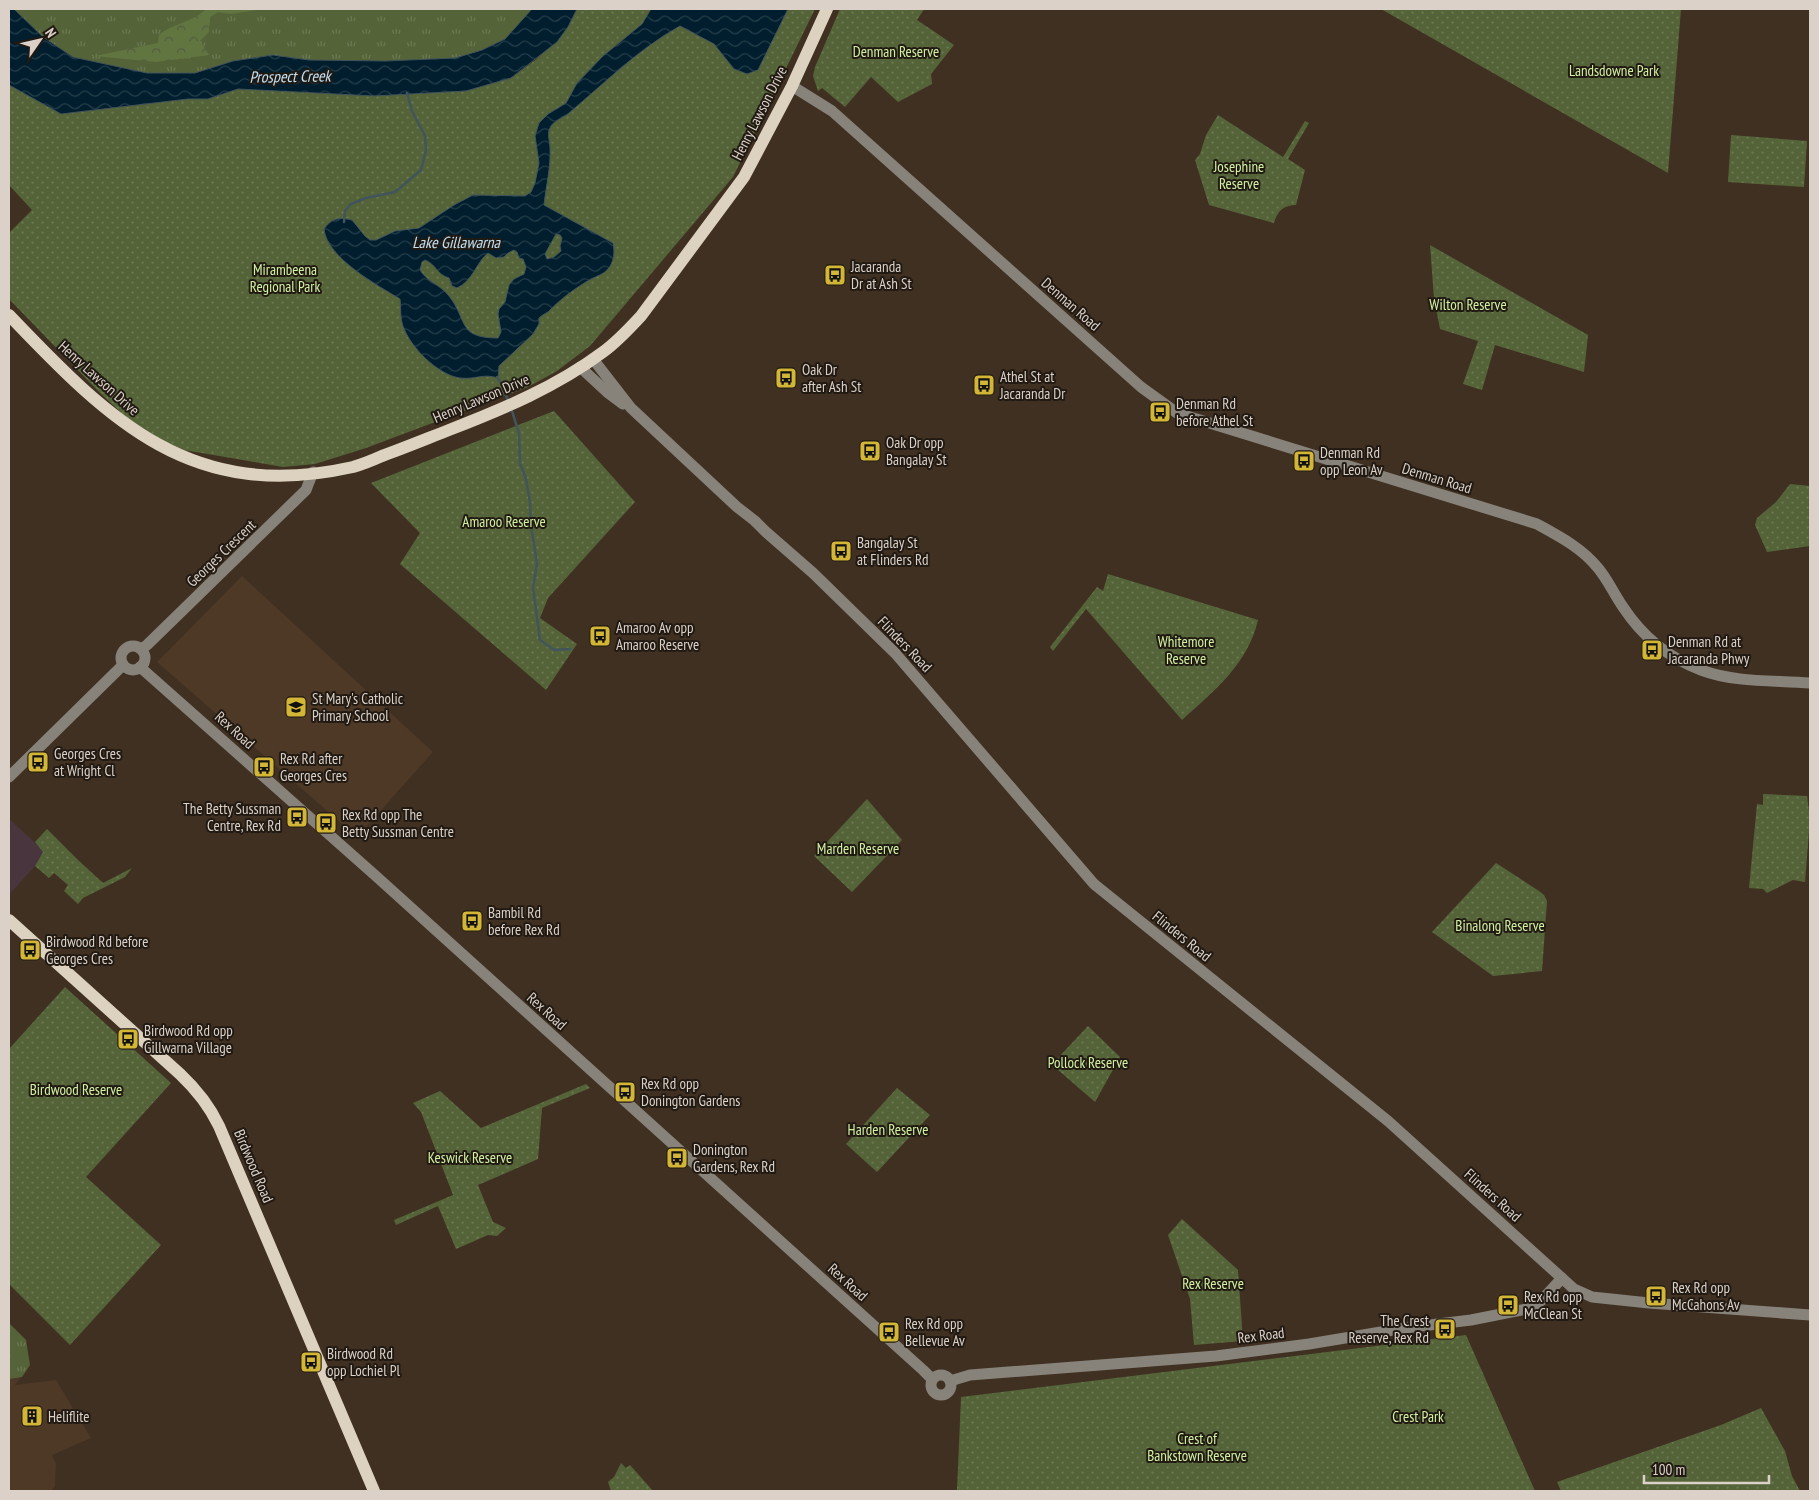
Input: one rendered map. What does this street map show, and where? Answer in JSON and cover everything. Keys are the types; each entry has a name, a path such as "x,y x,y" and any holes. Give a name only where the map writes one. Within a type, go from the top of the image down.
{"main road":[{"name":"Henry Lawson Drive","path":"9,315 59,366 100,404 131,428 156,444 191,460 223,470 269,474 312,472 354,466 510,406 554,384 593,360 612,345 642,316 744,177 792,86 827,9"},
{"name":"Birdwood Road","path":"9,920 180,1074 196,1089 207,1104 220,1126 374,1491"}],"street":[{"name":"Denman Road","path":"792,86 832,111 1141,387 1177,413 1537,524 1564,539 1590,559 1599,569 1634,622 1651,640 1677,658 1714,674 1773,681 1810,682"},
{"name":"Flinders Road","path":"593,360 631,408 737,507 813,573 895,653 1094,884 1388,1121 1574,1289 1592,1296 1650,1303 1810,1315"},
{"name":"Flinders Road","path":"580,367 620,403 631,408"},
{"name":"Georges Crescent","path":"141,649 148,645 306,490 312,472"},
{"path":"133,646 141,649 144,656 143,664 140,667 131,669 124,665 121,655 124,649 133,646"},
{"path":"9,777 124,665"},
{"name":"Rex Road","path":"140,667 932,1379"},
{"name":"Rex Road","path":"950,1381 970,1375 1216,1356 1471,1320 1532,1308 1562,1278"},
{"path":"940,1374 946,1376 950,1381 950,1390 945,1394 939,1395 931,1389 932,1379 940,1374"}],"shaded area":[{"name":"St Mary's Catholic Primary School","path":"242,576 433,752 357,837 157,662"},
{"path":"9,819 39,846 43,852 35,866 9,895"},
{"path":"9,1323 30,1365 15,1385 56,1380 91,1438 52,1455 56,1464 55,1486 51,1491 9,1491"}],"green space":[{"path":"14,9 532,9 505,39 482,50 455,58 385,61 309,60 273,55 233,61 195,73 147,73 73,57 43,37"},
{"path":"206,9 263,9 231,14 218,12 210,17 209,32 200,41 209,55 156,62 95,56 158,43 159,35 196,17"},
{"name":"Mirambeena Regional Park","path":"577,9 815,9 733,177 590,346 557,371 528,387 366,448 315,464 283,467 184,450 163,441 129,420 100,393 9,299 9,233 32,210 9,185 9,85 62,114 188,99 208,99 237,89 374,96 466,91 511,78 537,59 568,27"},
{"name":"Denman Reserve","path":"840,9 924,9 917,20 954,45 931,74 932,84 898,102 871,77 845,107 822,88 818,91 813,76 815,67"},
{"name":"Landsdowne Park","path":"1381,9 1681,9 1668,173"},
{"name":"Josephine Reserve","path":"1218,115 1283,157 1305,121 1309,123 1288,159 1305,170 1296,205 1288,206 1282,210 1277,215 1274,223 1209,205 1195,160 1200,154 1206,135"},
{"path":"1731,135 1807,141 1804,187 1728,182"},
{"name":"Wilton Reserve","path":"1430,245 1588,335 1584,372 1495,345 1482,390 1463,384 1478,341 1440,329 1434,298"},
{"name":"Amaroo Reserve","path":"554,411 635,502 548,598 540,618 577,644 546,690 400,564 420,533 371,483"},
{"path":"1790,484 1810,486 1810,546 1767,552 1755,525 1757,518 1776,502"},
{"name":"Whitemore Reserve","path":"1108,574 1258,620 1253,636 1238,663 1228,676 1182,720 1086,609 1053,651 1050,647 1097,587 1103,591"},
{"path":"1763,794 1807,796 1810,818 1805,882 1793,880 1767,893 1763,889 1749,888 1757,804 1763,805"},
{"name":"Marden Reserve","path":"867,799 902,840 852,892 814,856"},
{"path":"47,829 103,883 132,868 125,877 83,898 78,904 64,891 68,885 54,873 49,878 35,866 43,852 35,842"},
{"name":"Binalong Reserve","path":"1496,863 1539,891 1547,901 1542,971 1493,976 1432,932"},
{"name":"Birdwood Reserve","path":"65,987 171,1083 86,1177 161,1245 70,1345 9,1284 9,1049"},
{"name":"Pollock Reserve","path":"1088,1026 1120,1057 1095,1102 1057,1069 1056,1063 1058,1058"},
{"name":"Keswick Reserve","path":"586,1084 590,1088 542,1108 538,1159 478,1185 493,1222 506,1228 497,1236 488,1235 456,1249 438,1206 396,1225 394,1220 453,1195 421,1112 413,1103 440,1091 481,1128"},
{"name":"Harden Reserve","path":"897,1088 930,1115 877,1172 846,1144"},
{"name":"Rex Reserve","path":"1182,1219 1238,1270 1243,1341 1194,1345 1190,1299 1168,1235"},
{"path":"9,1323 26,1340 30,1365 22,1377 9,1379"},
{"name":"Crest Park","path":"1466,1335 1535,1491 957,1491 961,1397"},
{"path":"1761,1408 1785,1451 1792,1476 1800,1491 1561,1491 1557,1482 1721,1425"},
{"path":"621,1463 626,1468 630,1465 653,1491 611,1491 608,1482 614,1477"}],"water":[{"name":"Prospect Creek","path":"9,9 14,9 43,37 73,57 147,73 195,73 233,61 273,55 309,60 385,61 455,58 482,50 505,39 532,9 577,9 568,27 557,42 511,78 466,91 374,96 238,89 208,99 188,99 61,114 9,85"},
{"name":"Lake Gillawarna","path":"651,9 788,9 758,70 747,74 734,69 714,44 680,26 650,45 569,113 552,124 549,132 550,162 544,205 613,243 612,263 608,269 575,289 539,318 539,324 533,334 499,366 498,378 488,376 460,378 443,372 426,359 412,343 401,320 400,299 354,270 343,260 327,240 324,229 336,219 352,220 365,236 370,240 376,240 395,231 419,228 473,195 525,196 531,192 535,183 539,163 535,136 539,123 548,114 566,103 577,83 603,56 642,24","holes":["556,234 562,238 561,251 554,257 547,259 545,254","514,250 519,258 523,259 526,267 524,274 514,279 509,285 505,302 499,309 501,332 498,338 476,335 469,331 449,296 426,278 420,270 422,262 425,260 432,264 441,274 449,278 452,286 457,288 467,281 488,253 496,258 504,257"]}],"waterway":[{"path":"344,222 345,211 351,204 366,198 395,192 421,170 426,150 425,136 412,111 407,93"},
{"path":"497,377 503,386 508,401"},
{"path":"511,408 519,433 520,463 526,479 530,502 531,525 537,564 533,588 540,640 554,650 570,649"}],"place":[{"name":"Jacaranda Dr at Ash St","path":"835,275"},
{"name":"Oak Dr after Ash St","path":"786,378"},
{"name":"Athel St at Jacaranda Dr","path":"984,385"},
{"name":"Denman Rd before Athel St","path":"1160,412"},
{"name":"Oak Dr opp Bangalay St","path":"870,451"},
{"name":"Denman Rd opp Leon Av","path":"1304,461"},
{"name":"Bangalay St at Flinders Rd","path":"841,551"},
{"name":"Amaroo Av opp Amaroo Reserve","path":"600,636"},
{"name":"Denman Rd at Jacaranda Phwy","path":"1652,650"},
{"name":"St Mary's Catholic Primary School","path":"296,707"},
{"name":"Georges Cres at Wright Cl","path":"38,762"},
{"name":"Rex Rd after Georges Cres","path":"264,767"},
{"name":"The Betty Sussman Centre, Rex Rd","path":"297,817"},
{"name":"Rex Rd opp The Betty Sussman Centre","path":"326,823"},
{"name":"Bambil Rd before Rex Rd","path":"472,921"},
{"name":"Birdwood Rd before Georges Cres","path":"30,950"},
{"name":"Birdwood Rd opp Gillwarna Village","path":"128,1039"},
{"name":"Rex Rd opp Donington Gardens","path":"625,1092"},
{"name":"Donington Gardens, Rex Rd","path":"677,1158"},
{"name":"Rex Rd opp McCahons Av","path":"1656,1296"},
{"name":"Rex Rd opp McClean St","path":"1508,1305"},
{"name":"The Crest Reserve, Rex Rd","path":"1445,1329"},
{"name":"Rex Rd opp Bellevue Av","path":"889,1332"},
{"name":"Birdwood Rd opp Lochiel Pl","path":"311,1362"},
{"name":"Heliflite","path":"32,1416"}],"park label":[{"name":"Crest of Bankstown Reserve","path":"1197,1446"}]}
